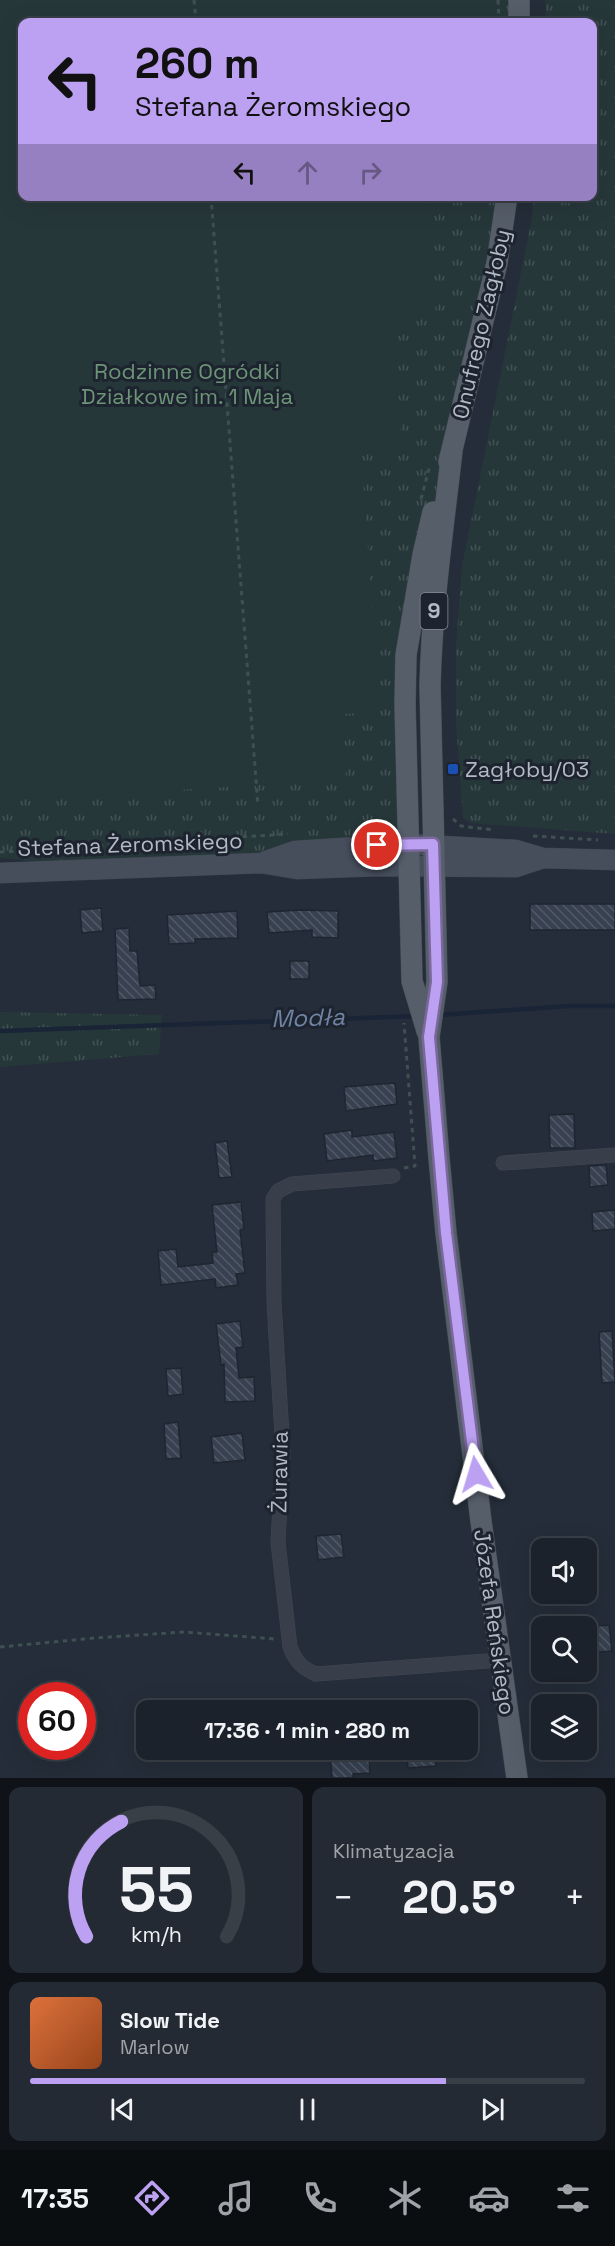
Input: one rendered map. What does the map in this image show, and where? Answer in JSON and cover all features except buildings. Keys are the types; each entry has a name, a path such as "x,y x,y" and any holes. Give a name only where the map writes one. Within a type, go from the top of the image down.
{"main road":[{"path":"519,0 519,18"},
{"name":"Onufrego Zagłoby","path":"407,844 406,655 423,555 431,519 452,451 497,263 506,201"},
{"name":"Onufrego Zagłoby","path":"433,844 431,637 452,451"},
{"name":"Józefa Reńskiego","path":"407,844 412,981 429,1037 446,1233 517,1778"},
{"name":"Józefa Reńskiego","path":"429,1037 437,982 433,844"}],"street":[{"name":"Stefana Żeromskiego","path":"261,863 295,851 407,844 516,850 543,858 615,860"},
{"name":"Stefana Żeromskiego","path":"0,873 261,863 297,869 408,866 516,867 543,858"},
{"path":"503,1163 615,1155"},
{"name":"Żurawia","path":"393,1176 292,1184 278,1191 273,1199 274,1302 283,1452 278,1542 289,1638 294,1658 302,1668 316,1674 500,1660"}],"path":[{"path":"194,0 196,18"},
{"path":"498,0 499,18"},
{"path":"211,201 258,806"},
{"path":"450,811 454,821 461,826 499,831"},
{"path":"0,852 296,834"},
{"path":"532,836 603,841"},
{"path":"393,1176 398,1169 415,1166 406,1042"},
{"path":"0,1647 184,1632 258,1639 289,1638"}],"green space":[{"name":"Rodzinne Ogródki Działkowe im. 1 Maja","path":"0,0 519,0 519,18 18,18 18,201 506,201 406,655 407,844 46,862 0,858"},
{"name":"Rodzinne Ogródki Działkowe im. 1 Maja","path":"0,0 483,0 485,18 18,18 18,201 426,201 436,314 392,318 402,447 361,453 380,712 343,714 346,780 0,800"},
{"path":"545,0 615,0 615,834 471,823 463,818 456,723 456,646 462,566 534,201 597,201 597,18 546,18"},
{"path":"0,1012 162,1015 159,1054 0,1067"}],"waterway":[{"name":"Modła","path":"438,1015 569,1006 615,1006"},
{"name":"Modła","path":"0,1031 418,1016"}],"place":[{"name":"Zagłoby/03","path":"453,769"}],"route":[{"path":"377,845 433,844 437,982 429,1037 446,1233 476,1474"}]}
